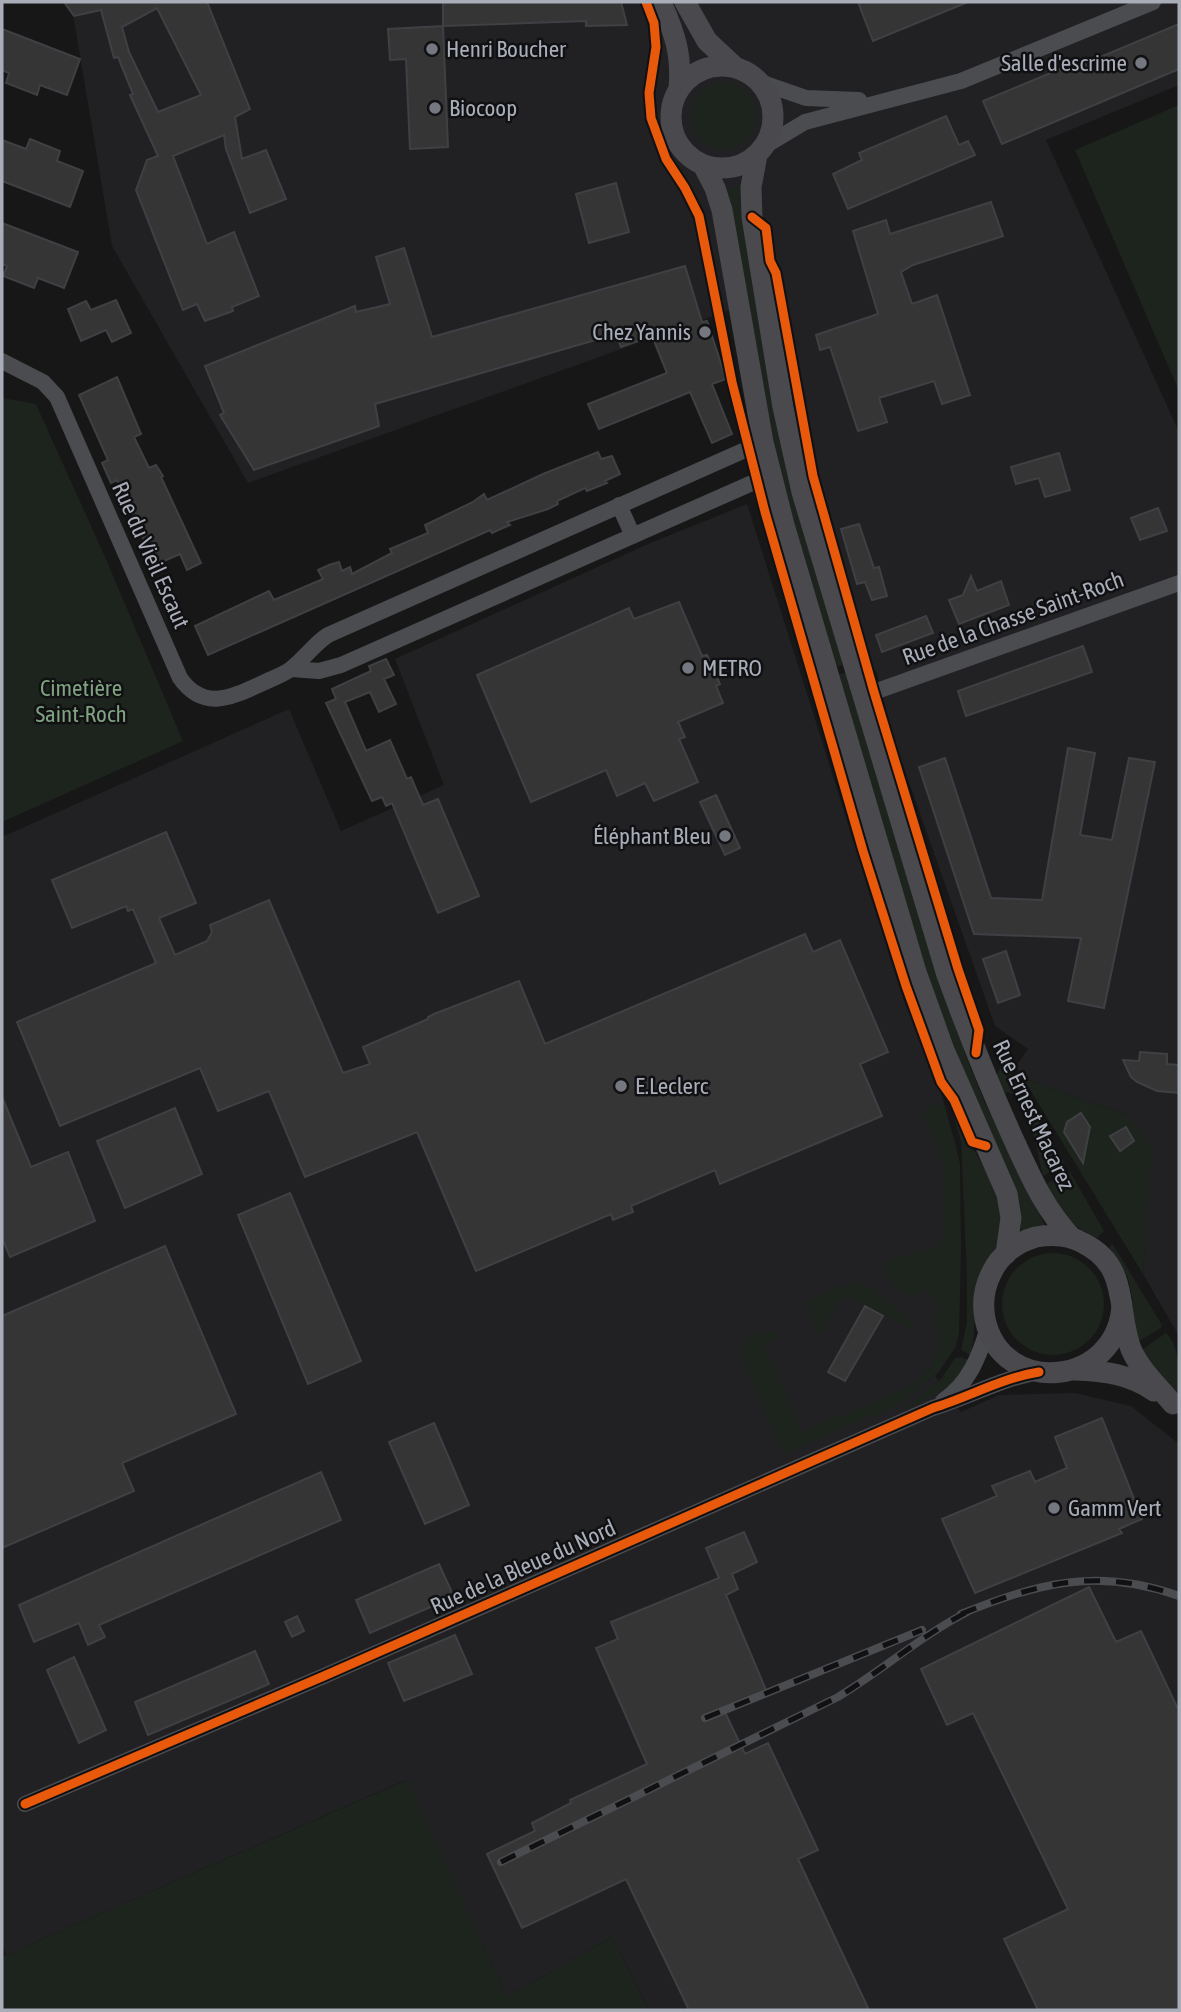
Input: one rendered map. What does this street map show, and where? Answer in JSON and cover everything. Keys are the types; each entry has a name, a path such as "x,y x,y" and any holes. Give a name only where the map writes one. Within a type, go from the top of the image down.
{"main road":[{"path":"661,2 677,42 680,61 679,89"},
{"path":"685,2 707,41 735,67"},
{"path":"760,82 746,71 735,67 718,66 701,70 686,80 679,89 671,111 674,134 685,153 703,165 720,169 732,168 748,162 761,150"},
{"name":"Rue Ernest Macarez","path":"760,82 769,96 774,113 772,130 761,150 751,187 752,217 788,428 802,492 934,934 969,1035 1034,1183 1051,1213 1072,1238 1094,1249 1111,1267 1119,1285 1133,1353 1176,1406"},
{"path":"703,165 715,188 726,224 770,475 916,972 944,1051 1007,1194 1011,1218 1006,1254"},
{"path":"1039,1372 1021,1366 998,1347 988,1328 984,1311 986,1287 994,1269 1006,1254 1021,1243 1040,1237 1072,1238"},
{"name":"Rue Ernest Macarez","path":"1039,1372 1054,1374 1091,1362 1108,1345 1119,1324 1122,1304"},
{"name":"Rue Ernest Macarez","path":"1073,1370 1129,1376 1176,1406"}],"street":[{"path":"761,150 805,122 961,80 1153,2"},
{"path":"760,82 806,98 886,99"},
{"name":"Rue du Vieil Escaut","path":"2,361 43,382 57,397 184,684 199,695 218,699 232,696 291,669 315,644 328,635 763,442"},
{"name":"Rue du Vieil Escaut","path":"291,669 319,671 341,665 770,475"},
{"path":"620,505 633,536"},
{"name":"Rue de la Chasse Saint-Roch","path":"863,696 1179,583"},
{"name":"Rue de la Bleue du Nord","path":"933,1408 957,1390 967,1377 980,1353 988,1328"},
{"name":"Rue de la Bleue du Nord","path":"25,1804 324,1676 933,1408 967,1397 1006,1379 1039,1372"}],"shaded area":[{"path":"71,2 1179,2 1179,85 1046,140 1179,432 1179,1336 1143,1274 1151,1148 1126,1114 1023,1078 1016,1066 1028,1049 995,1026 893,737 877,674 871,663 820,478 780,292 248,483 112,246"},
{"path":"747,504 904,1001 940,1090 960,1164 959,1332 955,1348 932,1372 961,1412 999,1395 1075,1393 1131,1406 1179,1444 1179,2010 649,2010 612,1937 507,1997 406,1780 6,1955 2,1943 2,837 289,709 341,831 444,785 395,659 648,544"}],"green space":[{"path":"718,83 730,83 742,88 752,98 757,116 755,129 742,144 730,149 718,149 706,144 696,134 691,122 691,110 696,98 706,88"},
{"path":"1179,105 1179,391 1075,150"},
{"path":"742,187 843,665 835,668 779,475 727,188"},
{"name":"Cimetière Saint-Roch","path":"2,398 36,404 183,741 2,822"},
{"path":"846,672 935,966 967,1059 985,1103 1045,1226 1021,1231 1020,1206 1013,1182 962,1066 932,989 837,675"},
{"path":"1003,1064 1007,1066 1065,1164 1043,1176 1031,1124 1014,1094 1003,1092 995,1077"},
{"path":"1023,1078 1126,1114 1152,1148 1143,1274"},
{"path":"943,1101 960,1164 959,1332 955,1348 938,1373 899,1404 787,1453 781,1449 739,1350 751,1338 769,1332 776,1332 779,1337 764,1344 802,1432 908,1387 930,1367 939,1349 938,1331 932,1318 941,1307 924,1289 912,1299 890,1281 883,1271 888,1259 934,1248 944,1235 942,1159 923,1111"},
{"path":"949,1101 954,1105 1002,1206 1002,1236 974,1299 971,1355 961,1350 967,1322 967,1276 961,1141"},
{"path":"1070,1172 1104,1231 1097,1238 1072,1223 1046,1184"},
{"path":"1112,1243 1162,1325 1137,1342 1132,1325 1133,1301 1128,1278 1109,1248"},
{"path":"1053,1253 1073,1257 1089,1268 1100,1284 1104,1304 1100,1324 1089,1340 1073,1351 1053,1355 1033,1351 1017,1340 1006,1324 1002,1304 1006,1284 1017,1268 1033,1257"},
{"path":"857,1282 872,1288 912,1323 915,1331 849,1297 838,1302 821,1332 817,1334 807,1302"},
{"path":"1166,1333 1177,1354 1179,1395 1143,1361 1140,1351"},
{"path":"955,1358 969,1360 951,1387 905,1409 942,1378"},
{"path":"407,1780 507,1997 612,1937 649,2010 2,2010 2,1958 6,1955"}],"building":[{"path":"64,2 207,2 250,109 235,117 242,159 266,150 286,199 250,213 226,149 224,135 173,156 207,244 234,232 259,296 232,307 233,311 205,321 197,304 183,310 136,190 147,160 158,156 130,95 133,94 118,57 114,58 101,10 74,16","holes":["157,8 201,95 158,112 129,52 122,27"]},
{"path":"443,2 621,2 627,25 586,26 586,21 443,26"},
{"path":"858,2 968,2 873,41"},
{"path":"1179,24 1179,69 1002,144 983,101 1077,62 1079,66"},
{"path":"443,26 448,147 410,149 406,59 390,60 388,29"},
{"path":"2,29 80,59 67,95 40,85 37,95 6,83 9,73 2,70"},
{"path":"946,116 959,145 968,141 975,155 848,209 833,174 862,160 859,153"},
{"path":"30,139 60,151 57,161 83,171 70,207 2,181 2,140 26,149"},
{"path":"616,183 629,232 589,243 576,194"},
{"path":"991,202 1003,236 913,265 901,272 912,304 937,295 970,395 942,404 934,381 879,398 887,422 858,431 830,347 820,350 816,335 878,314 853,231 886,220 890,234"},
{"path":"2,223 78,252 64,288 38,278 34,288 3,276 7,266 2,264"},
{"path":"404,248 432,337 685,266 702,322 707,321 726,379 712,384 732,434 712,443 690,392 599,429 588,404 667,373 652,336 621,347 616,334 375,404 379,426 254,470 220,415 224,413 205,366 355,306 356,312 390,304 376,257"},
{"path":"116,300 131,333 112,342 106,330 81,341 68,309 86,301 91,310"},
{"path":"117,377 141,434 134,437 149,468 156,465 163,476 161,477 201,563 187,570 180,554 155,565 117,480 111,483 102,463 108,460 79,395"},
{"path":"598,452 601,459 612,456 620,474 605,481 607,483 587,491 585,488 557,501 558,504 548,509 507,522 510,525 492,533 490,530 208,655 195,626 269,591 274,600 323,579 318,570 329,565 339,562 342,571 350,567 352,574 392,553 390,549 428,533 425,525 484,494 487,500"},
{"path":"1059,453 1070,490 1045,497 1039,478 1016,484 1011,467"},
{"path":"1158,508 1167,531 1140,540 1131,518"},
{"path":"859,524 874,568 879,567 887,596 872,600 865,582 857,584 841,529"},
{"path":"971,576 977,591 1001,581 1009,605 959,624 949,600 963,595"},
{"path":"679,602 702,656 707,655 720,684 716,686 723,703 678,722 685,737 679,739 698,782 654,801 645,783 617,796 606,770 531,802 477,675 629,608 634,619"},
{"path":"926,616 933,633 882,652 876,635"},
{"path":"1083,646 1092,672 966,716 958,691"},
{"path":"386,659 394,675 384,679 396,704 379,712 370,692 345,702 366,751 390,740 407,779 411,777 423,805 438,799 479,896 438,913 392,803 386,806 382,797 372,801 326,703 336,699 332,689 371,671 369,666"},
{"path":"1068,748 1095,753 1080,835 1112,840 1129,758 1155,762 1104,1008 1068,1001 1081,938 974,934 919,767 945,758 991,898 1042,900"},
{"name":"Éléphant Bleu","path":"716,795 740,848 725,855 700,802"},
{"name":"E.Leclerc","path":"166,832 196,903 159,918 175,955 207,941 212,932 210,925 269,900 343,1073 370,1064 363,1047 434,1014 519,981 545,1044 805,934 813,952 840,940 888,1052 860,1064 882,1116 720,1184 715,1170 631,1206 633,1212 613,1220 611,1214 476,1271 417,1132 305,1177 269,1091 218,1111 200,1068 60,1126 17,1022 156,963 133,909 128,911 126,906 72,928 52,880"},
{"path":"1006,951 1020,995 998,1003 983,959"},
{"path":"1140,1052 1167,1054 1167,1064 1179,1065 1179,1093 1157,1091 1131,1077 1123,1060 1139,1061"},
{"path":"2,1097 31,1167 68,1152 95,1221 10,1257 2,1238"},
{"path":"175,1108 202,1174 125,1208 97,1141"},
{"path":"1081,1113 1090,1127 1083,1163 1064,1132 1067,1122"},
{"path":"1126,1127 1134,1141 1120,1151 1110,1136"},
{"path":"290,1193 361,1361 308,1384 238,1215"},
{"path":"165,1246 236,1414 122,1463 134,1491 2,1548 2,1316"},
{"path":"865,1306 883,1316 845,1381 828,1372"},
{"name":"Gamm Vert","path":"1102,1418 1142,1519 1119,1529 1122,1533 975,1593 942,1519 997,1496 992,1486 1030,1471 1035,1482 1067,1468 1055,1437"},
{"path":"434,1423 469,1505 425,1524 389,1442"},
{"path":"321,1472 341,1520 99,1625 105,1637 88,1645 79,1623 34,1642 19,1605"},
{"path":"744,1532 757,1562 732,1574 738,1589 726,1595 766,1690 723,1708 745,1754 768,1743 818,1850 798,1859 869,2010 689,2010 626,1879 522,1928 487,1854 535,1831 532,1823 571,1803 570,1800 647,1764 596,1648 618,1639 611,1622 719,1578 706,1548"},
{"path":"439,1564 454,1597 370,1633 356,1600"},
{"path":"1089,1587 1116,1642 1141,1631 1179,1711 1179,2010 1038,2010 1004,1939 1068,1909 973,1713 947,1725 921,1669"},
{"path":"297,1616 304,1631 292,1637 285,1622"},
{"path":"455,1635 472,1674 404,1701 388,1663"},
{"path":"255,1651 269,1684 148,1735 135,1702"},
{"path":"74,1657 106,1730 79,1743 47,1670"}],"railway":[{"path":"961,1614 1016,1594 1068,1582 1122,1582 1179,1596"},
{"path":"501,1862 838,1697 969,1611"},
{"path":"705,1718 922,1630"}],"cycle path":[{"path":"646,2 654,23 656,47 649,93 651,118 666,159 699,216 732,382 765,512 863,851 906,986 941,1082 954,1100 972,1142 986,1146"},
{"path":"752,217 766,228 770,261 776,273 813,476 874,692 979,1030 976,1053"},
{"path":"25,1804 324,1676 933,1408 1039,1372"}],"place":[{"name":"Henri Boucher","path":"432,49"},
{"name":"Salle d'escrime","path":"1141,63"},
{"name":"Biocoop","path":"435,108"},
{"name":"Chez Yannis","path":"705,332"},
{"name":"METRO","path":"688,668"},
{"name":"Éléphant Bleu","path":"725,836"},
{"name":"E.Leclerc","path":"621,1086"},
{"name":"Gamm Vert","path":"1054,1508"}]}
